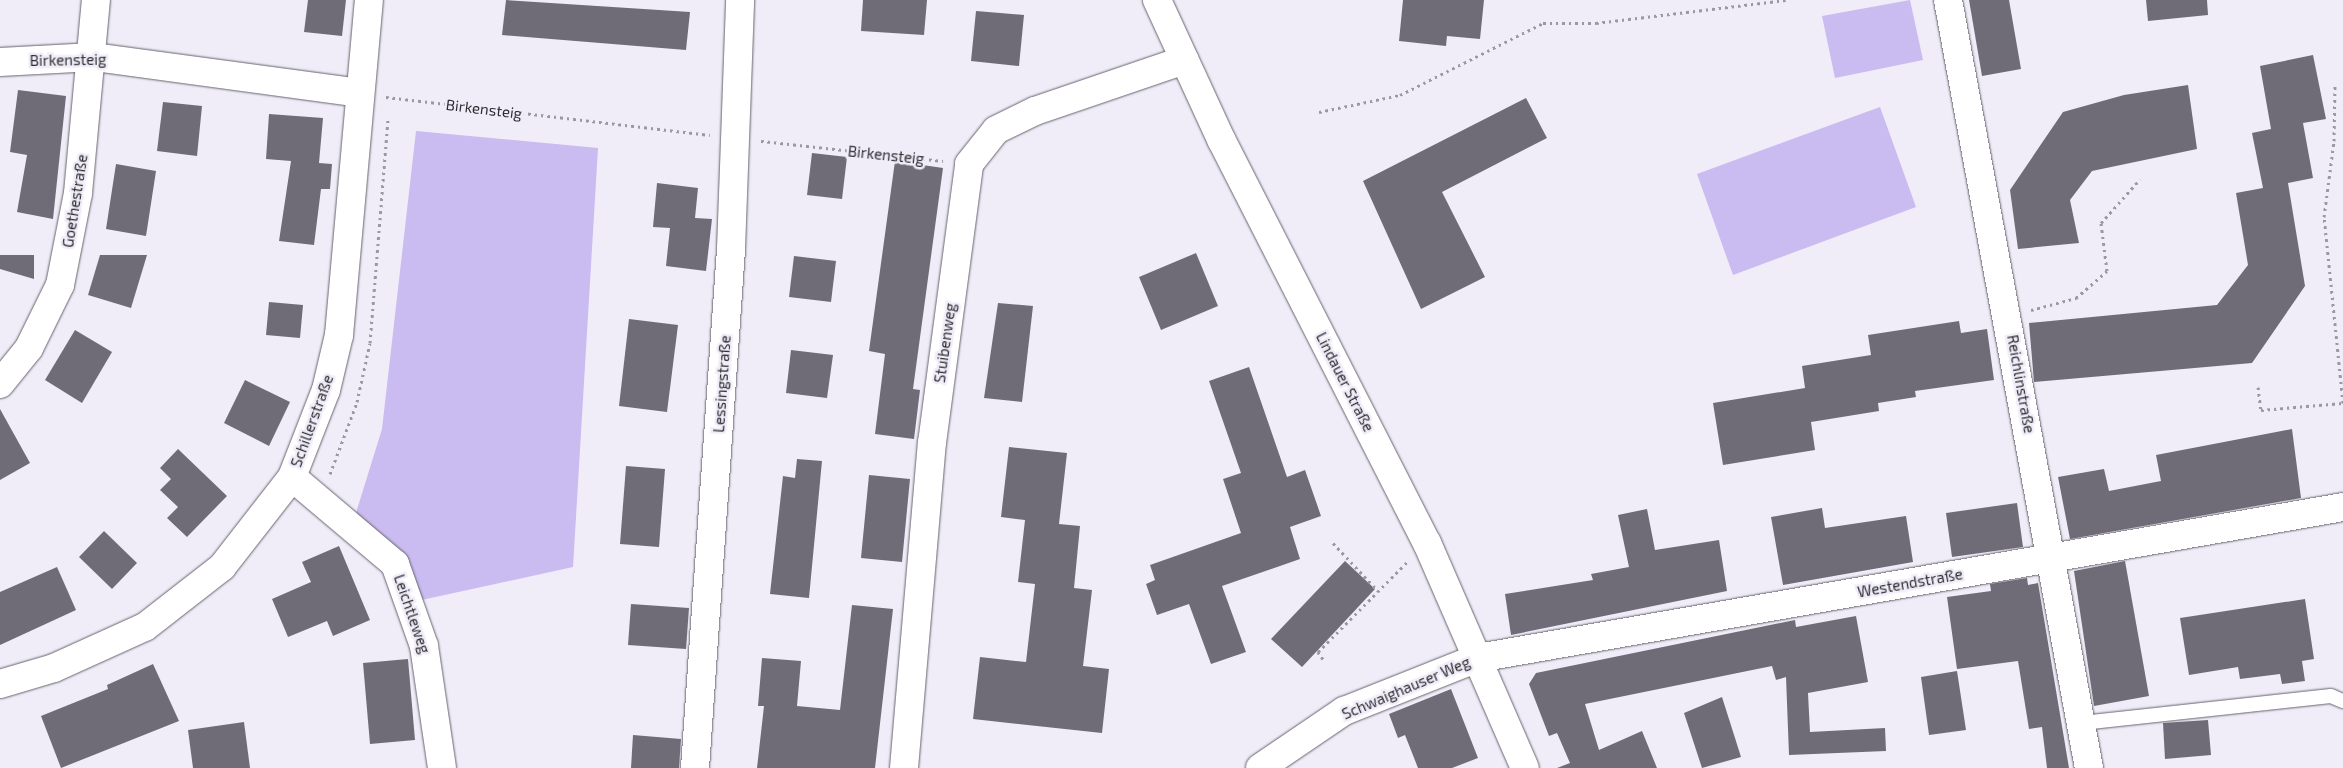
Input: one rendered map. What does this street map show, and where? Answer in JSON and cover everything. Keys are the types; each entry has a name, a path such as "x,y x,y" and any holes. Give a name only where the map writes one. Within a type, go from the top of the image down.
{"street":[{"name":"Goethestraße","path":"0,384 29,348 60,285 78,193 94,57 96,0"},
{"name":"Schillerstraße","path":"0,684 54,668 145,627 222,566 292,477 326,390 338,335 369,0"},
{"name":"Lessingstraße","path":"695,768 735,138 740,0"},
{"name":"Lindauer Straße","path":"1157,0 1185,60 1427,543 1525,768"},
{"name":"Reichlinstraße","path":"1948,0 2009,317 2089,768"},
{"name":"Birkensteig","path":"0,62 94,57 360,93"},
{"path":"969,164 996,130 1035,111 1185,60"},
{"name":"Stuibenweg","path":"904,768 930,463 969,164"},
{"name":"Leichtleweg","path":"292,477 395,564 424,646 442,768"},
{"name":"Westendstraße","path":"1478,658 2343,507"},
{"name":"Schwaighauser Weg","path":"1260,768 1344,712 1478,658"}],"lane":[{"path":"2082,723 2331,696 2343,702"}],"path":[{"path":"1319,112 1400,95 1543,23 1596,23 1786,0"},
{"path":"2258,387 2261,410 2343,403 2324,216 2334,140 2335,85"},
{"name":"Birkensteig","path":"360,93 969,164"},
{"path":"2009,317 2076,298 2107,271 2101,223 2140,179"},
{"path":"1323,659 1318,652 1427,543"},
{"path":"1333,544 1378,590"}],"shaded area":[{"path":"1910,0 1923,60 1835,78 1822,16"},
{"path":"1880,107 1916,207 1733,275 1697,174"},
{"path":"416,131 598,148 573,567 417,601 355,516 382,429"}],"building":[{"path":"308,0 346,0 342,36 304,32"},
{"path":"506,0 690,12 686,50 502,35"},
{"path":"863,0 927,0 924,35 861,31"},
{"path":"1403,0 1484,0 1480,39 1447,36 1446,46 1399,41"},
{"path":"1969,0 2009,0 2021,69 1982,76"},
{"path":"2146,0 2207,0 2208,15 2148,21"},
{"path":"976,11 1024,15 1019,66 971,61"},
{"path":"2313,55 2326,119 2303,123 2313,178 2288,183 2305,286 2252,363 2034,382 2029,323 2217,305 2248,265 2236,193 2263,188 2252,133 2271,129 2260,66"},
{"path":"2188,85 2197,149 2092,171 2070,200 2079,243 2018,249 2010,190 2063,112 2124,95"},
{"path":"18,90 66,96 53,219 17,212 27,155 10,152"},
{"path":"1526,98 1547,138 1442,192 1485,277 1421,309 1363,181"},
{"path":"163,102 202,106 197,156 157,151"},
{"path":"269,114 323,118 319,163 332,164 330,189 321,189 314,245 279,241 291,161 266,159"},
{"path":"812,153 847,157 842,199 807,195"},
{"path":"895,161 943,168 913,389 920,390 914,439 875,434 885,354 869,351"},
{"path":"116,164 156,171 146,236 106,229"},
{"path":"657,183 698,188 695,218 712,219 706,271 666,266 670,228 653,227"},
{"path":"1196,253 1218,306 1161,330 1139,277"},
{"path":"0,255 34,255 34,279 0,269"},
{"path":"100,255 147,255 131,308 88,295"},
{"path":"794,256 836,261 831,302 789,297"},
{"path":"269,302 303,305 300,338 266,335"},
{"path":"998,303 1033,306 1022,402 984,398"},
{"path":"629,319 678,325 667,412 619,406"},
{"path":"1959,321 1961,333 1987,329 1994,380 1915,391 1916,397 1878,403 1879,411 1811,422 1815,450 1723,465 1713,403 1805,388 1802,366 1871,355 1868,335"},
{"path":"75,330 112,352 82,403 45,380"},
{"path":"791,350 833,355 827,398 786,393"},
{"path":"1249,367 1287,477 1305,470 1321,516 1290,527 1300,559 1222,586 1246,652 1211,664 1189,604 1157,615 1146,584 1155,580 1150,565 1241,533 1223,479 1241,473 1209,381"},
{"path":"245,380 290,402 269,446 224,423"},
{"path":"0,409 30,463 0,480"},
{"path":"2292,429 2301,498 2070,539 2058,477 2104,469 2109,491 2161,481 2156,455"},
{"path":"1009,447 1067,453 1059,524 1080,526 1074,588 1092,590 1083,666 1109,669 1102,733 973,719 980,657 1026,662 1035,584 1018,582 1025,520 1001,517"},
{"path":"178,449 227,496 187,537 167,518 178,507 160,490 171,479 160,468"},
{"path":"797,459 822,461 809,598 770,594 783,476 795,478"},
{"path":"626,466 665,469 659,547 620,544"},
{"path":"869,475 910,479 902,562 861,558"},
{"path":"2017,503 2023,547 1952,557 1946,513"},
{"path":"1822,508 1825,528 1906,516 1913,562 1783,585 1771,517"},
{"path":"1647,509 1655,550 1719,540 1727,591 1511,635 1505,594 1593,580 1591,574 1629,567 1618,515"},
{"path":"104,531 137,563 112,589 79,557"},
{"path":"339,546 370,620 333,636 327,621 288,637 272,599 311,582 302,562"},
{"path":"1345,561 1375,589 1302,667 1271,639"},
{"path":"2125,561 2149,696 2094,706 2074,571"},
{"path":"57,567 76,610 0,645 0,592"},
{"path":"2027,578 2028,585 2038,583 2069,768 2047,768 2042,727 2029,729 2018,661 1957,669 1947,597 1991,591 1990,584"},
{"path":"2305,599 2314,659 2302,661 2305,681 2282,684 2280,674 2240,679 2238,667 2189,675 2180,618"},
{"path":"631,604 689,608 686,649 628,645"},
{"path":"852,605 893,609 875,768 757,768 764,706 758,706 762,658 801,661 797,706 840,710"},
{"path":"1856,616 1868,682 1808,693 1810,732 1885,728 1886,751 1789,755 1786,677 1776,680 1772,666 1585,704 1599,750 1642,731 1657,768 1557,768 1570,763 1557,733 1549,736 1529,684 1536,673 1795,620 1796,627"},
{"path":"408,659 415,740 370,744 363,663"},
{"path":"153,664 179,721 61,768 41,716 108,689 107,685"},
{"path":"1957,671 1966,730 1929,735 1921,677"},
{"path":"1451,689 1478,758 1452,768 1418,768 1405,735 1398,738 1389,714"},
{"path":"1722,697 1741,757 1702,768 1684,713"},
{"path":"2208,720 2211,755 2165,759 2163,723"},
{"path":"244,722 250,768 193,768 188,730"},
{"path":"633,735 681,739 679,768 631,768"}]}
